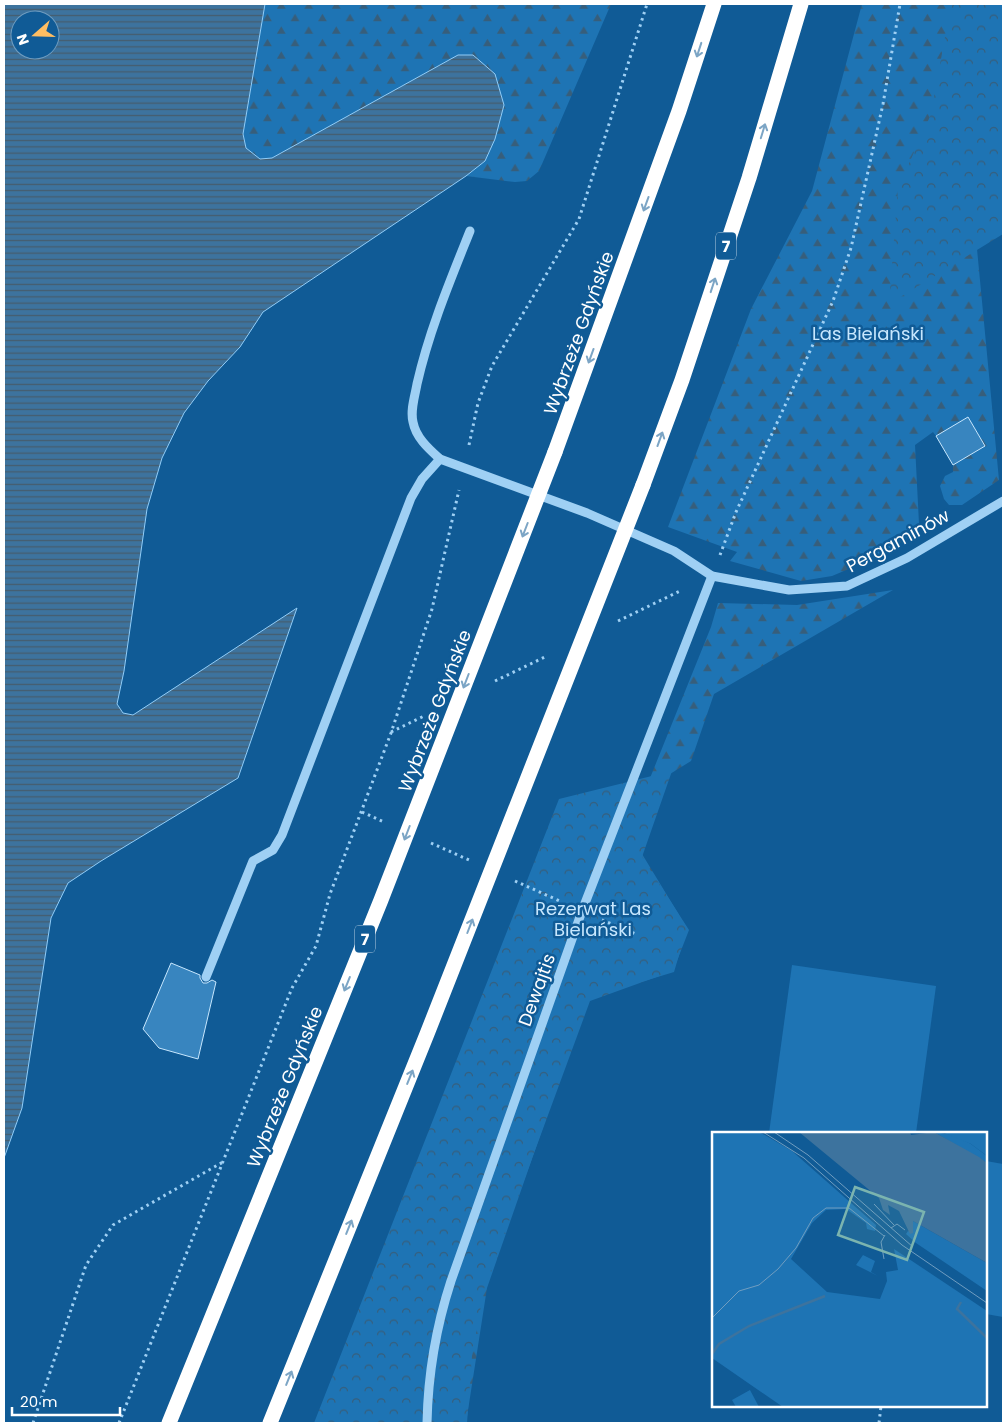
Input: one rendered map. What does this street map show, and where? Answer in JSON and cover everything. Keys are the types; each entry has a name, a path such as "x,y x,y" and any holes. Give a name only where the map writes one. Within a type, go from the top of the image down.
{"highway":[{"name":"Wybrzeże Gdyńskie","path":"169,1423 381,900 555,452 669,138 714,4"},
{"name":"7","path":"270,1423 428,1034 643,485 682,380 743,196 801,4"}],"lane":[{"path":"470,231 435,322 420,372 413,403 413,423 422,442 440,459 596,517 674,551 712,576"},
{"path":"206,977 253,861 273,850 282,835 411,498 422,479 440,459"},
{"name":"Pergaminów","path":"712,576 789,590 848,586 907,558 1003,501"},
{"name":"Dewajtis","path":"427,1423 432,1361 443,1307 582,911 712,576"}],"path":[{"path":"120,1423 292,988 316,946 330,894 391,732 432,609 478,403 492,366 579,219 648,4"},
{"path":"712,576 736,512 833,301 851,248 883,104 900,4"},
{"path":"582,911 638,935"},
{"path":"33,1423 86,1265 113,1225 224,1161"},
{"path":"879,1423 881,1407"}],"green space":[{"path":"265,4 611,4 539,171 527,181 515,182 466,176 485,161 458,55 272,158 260,159 246,148 243,134"},
{"name":"Las Bielański","path":"862,4 1003,4 977,249 999,480 962,505 949,505 944,499 940,486 945,476 953,472 953,465 985,445 968,417 936,436 933,432 915,445 919,524 906,539 882,555 832,576 801,581 730,561 737,552 668,527 751,309 812,191"},
{"path":"951,4 1003,4 1003,234 889,304 898,188 931,114"},
{"path":"893,590 714,694 691,761 670,774 642,854 687,928 674,972 588,998 487,1288 466,1423 444,1423 581,949 711,627 718,603 797,605"},
{"name":"Rezerwat Las Bielański","path":"672,771 642,857 689,930 673,971 590,1001 484,1289 472,1356 467,1423 314,1423 559,799"},
{"path":"792,965 936,986 916,1132 769,1132"},
{"path":"987,1161 1003,1164 1003,1317 987,1314"}],"shaded area":[{"path":"4,4 265,4 243,134 246,148 260,159 272,158 458,55 473,55 495,74 504,105 495,139 485,161 466,176 263,312 240,347 208,381 184,413 162,458 147,509 124,671 117,704 123,713 133,715 297,608 238,778 68,883 51,918 22,1108 4,1158"}],"building":[{"path":"968,417 985,446 953,465 936,436"},
{"path":"171,963 200,975 203,983 212,980 216,982 198,1059 159,1048 143,1029"}]}
